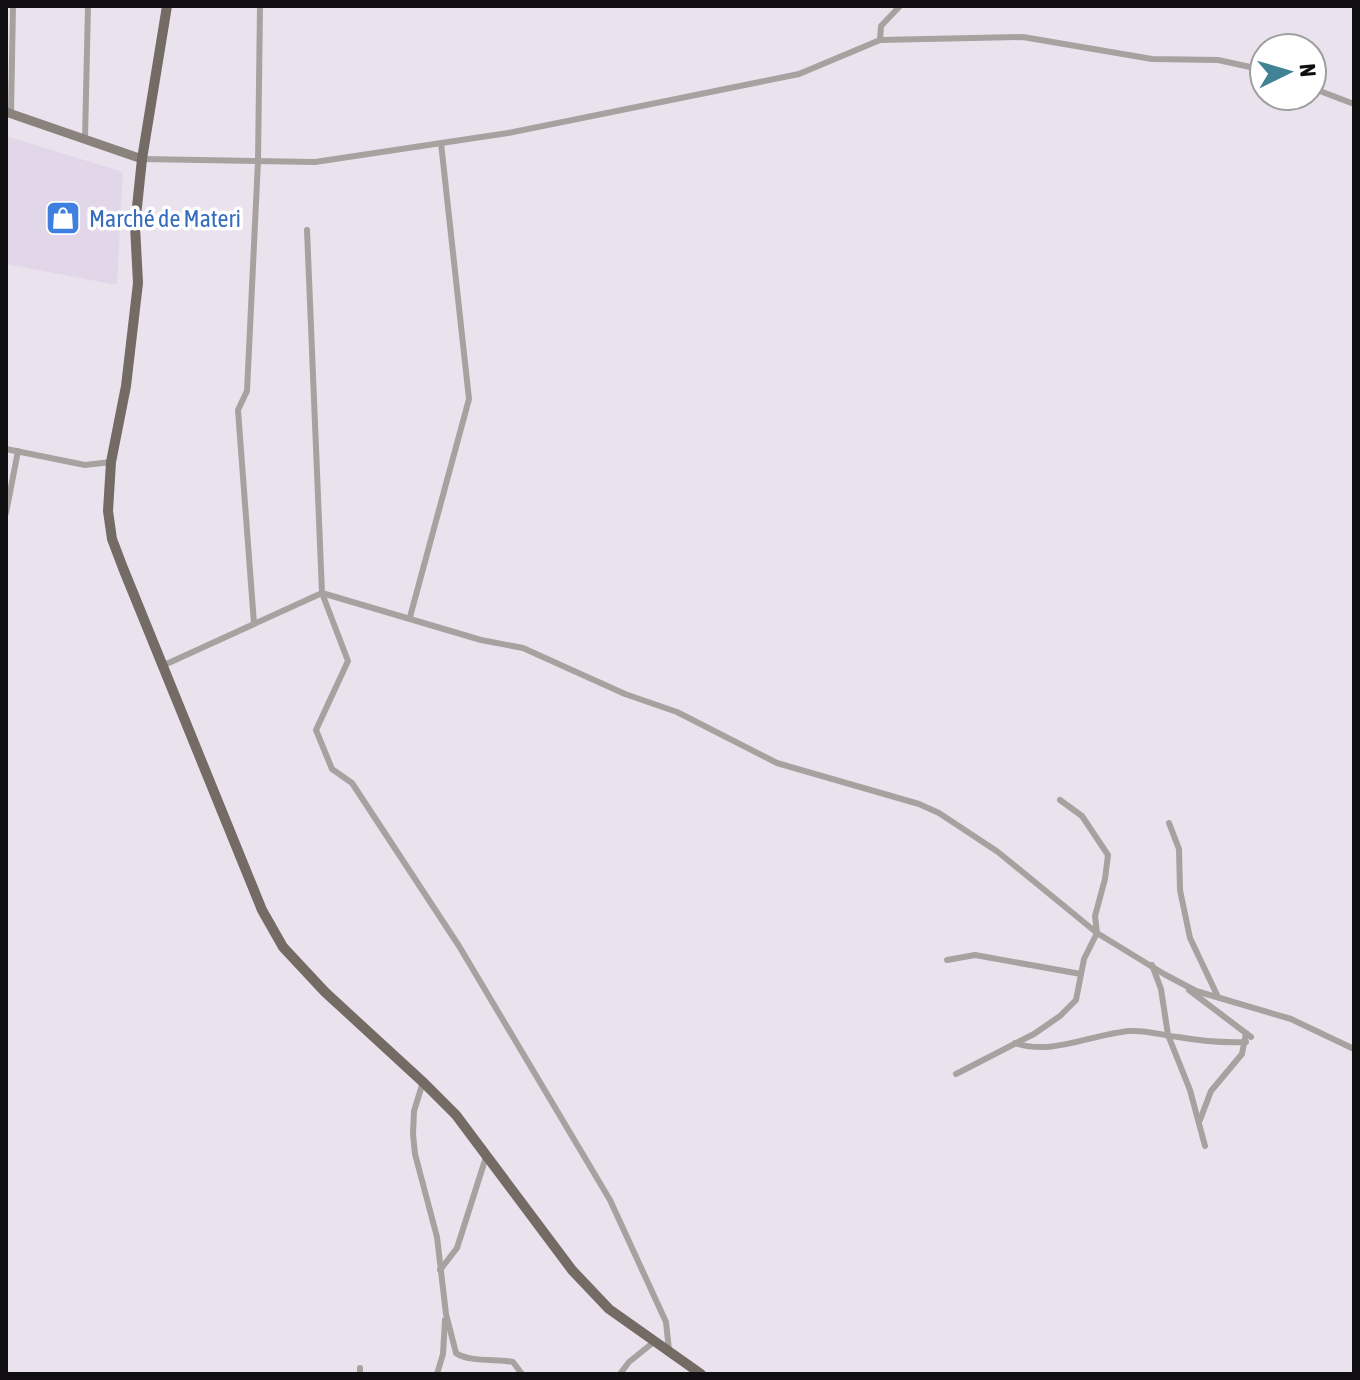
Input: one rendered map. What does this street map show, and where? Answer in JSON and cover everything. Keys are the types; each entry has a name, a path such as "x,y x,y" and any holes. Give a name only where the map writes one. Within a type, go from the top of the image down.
{"main road":[{"path":"167,6 142,159 135,226 138,283 126,386 111,462 108,511 112,539 262,910 283,947 325,992 456,1115 572,1270 609,1309 701,1374"},
{"path":"9,113 142,159"}],"street":[{"path":"9,113 13,6"},
{"path":"85,139 88,6"},
{"path":"254,624 238,410 247,391 258,161 260,6"},
{"path":"880,40 881,26 900,6"},
{"path":"142,159 315,162 508,133 799,74 880,40 1023,37 1152,59 1218,60 1248,67"},
{"path":"1328,94 1354,104"},
{"path":"410,617 469,399 441,143"},
{"path":"307,230 322,593 348,661 316,730 332,769 352,783 459,946 610,1200 666,1322 670,1354"},
{"path":"6,449 85,465 111,462"},
{"path":"6,513 18,451"},
{"path":"162,666 322,593 481,640 523,648 625,694 677,712 777,763 919,804 939,813 998,852 1097,933 1180,983 1247,1037"},
{"path":"956,1074 1039,1030 1076,1000 1084,959 1097,933 1095,916 1108,855 1082,816 1060,800"},
{"path":"1169,823 1179,849 1180,890 1190,938 1218,997"},
{"path":"947,960 975,955 1081,974"},
{"path":"1152,965 1161,989 1168,1035 1200,1121 1205,1146"},
{"path":"1180,983 1291,1019 1354,1049"},
{"path":"1015,1043 1056,1047 1129,1031 1220,1043 1247,1037"},
{"path":"1200,1121 1211,1091 1242,1054 1247,1037"},
{"path":"423,1082 414,1111 413,1134 426,1204 437,1237 446,1314 456,1353 462,1357 513,1362 522,1374"},
{"path":"440,1270 457,1248 486,1157"},
{"path":"437,1374 443,1354 446,1314"},
{"path":"620,1374 629,1362 655,1341"}],"shaded area":[{"name":"Marché de Materi","path":"6,136 123,172 117,285 6,264"}],"place":[{"name":"Marché de Materi","path":"63,218"}]}
